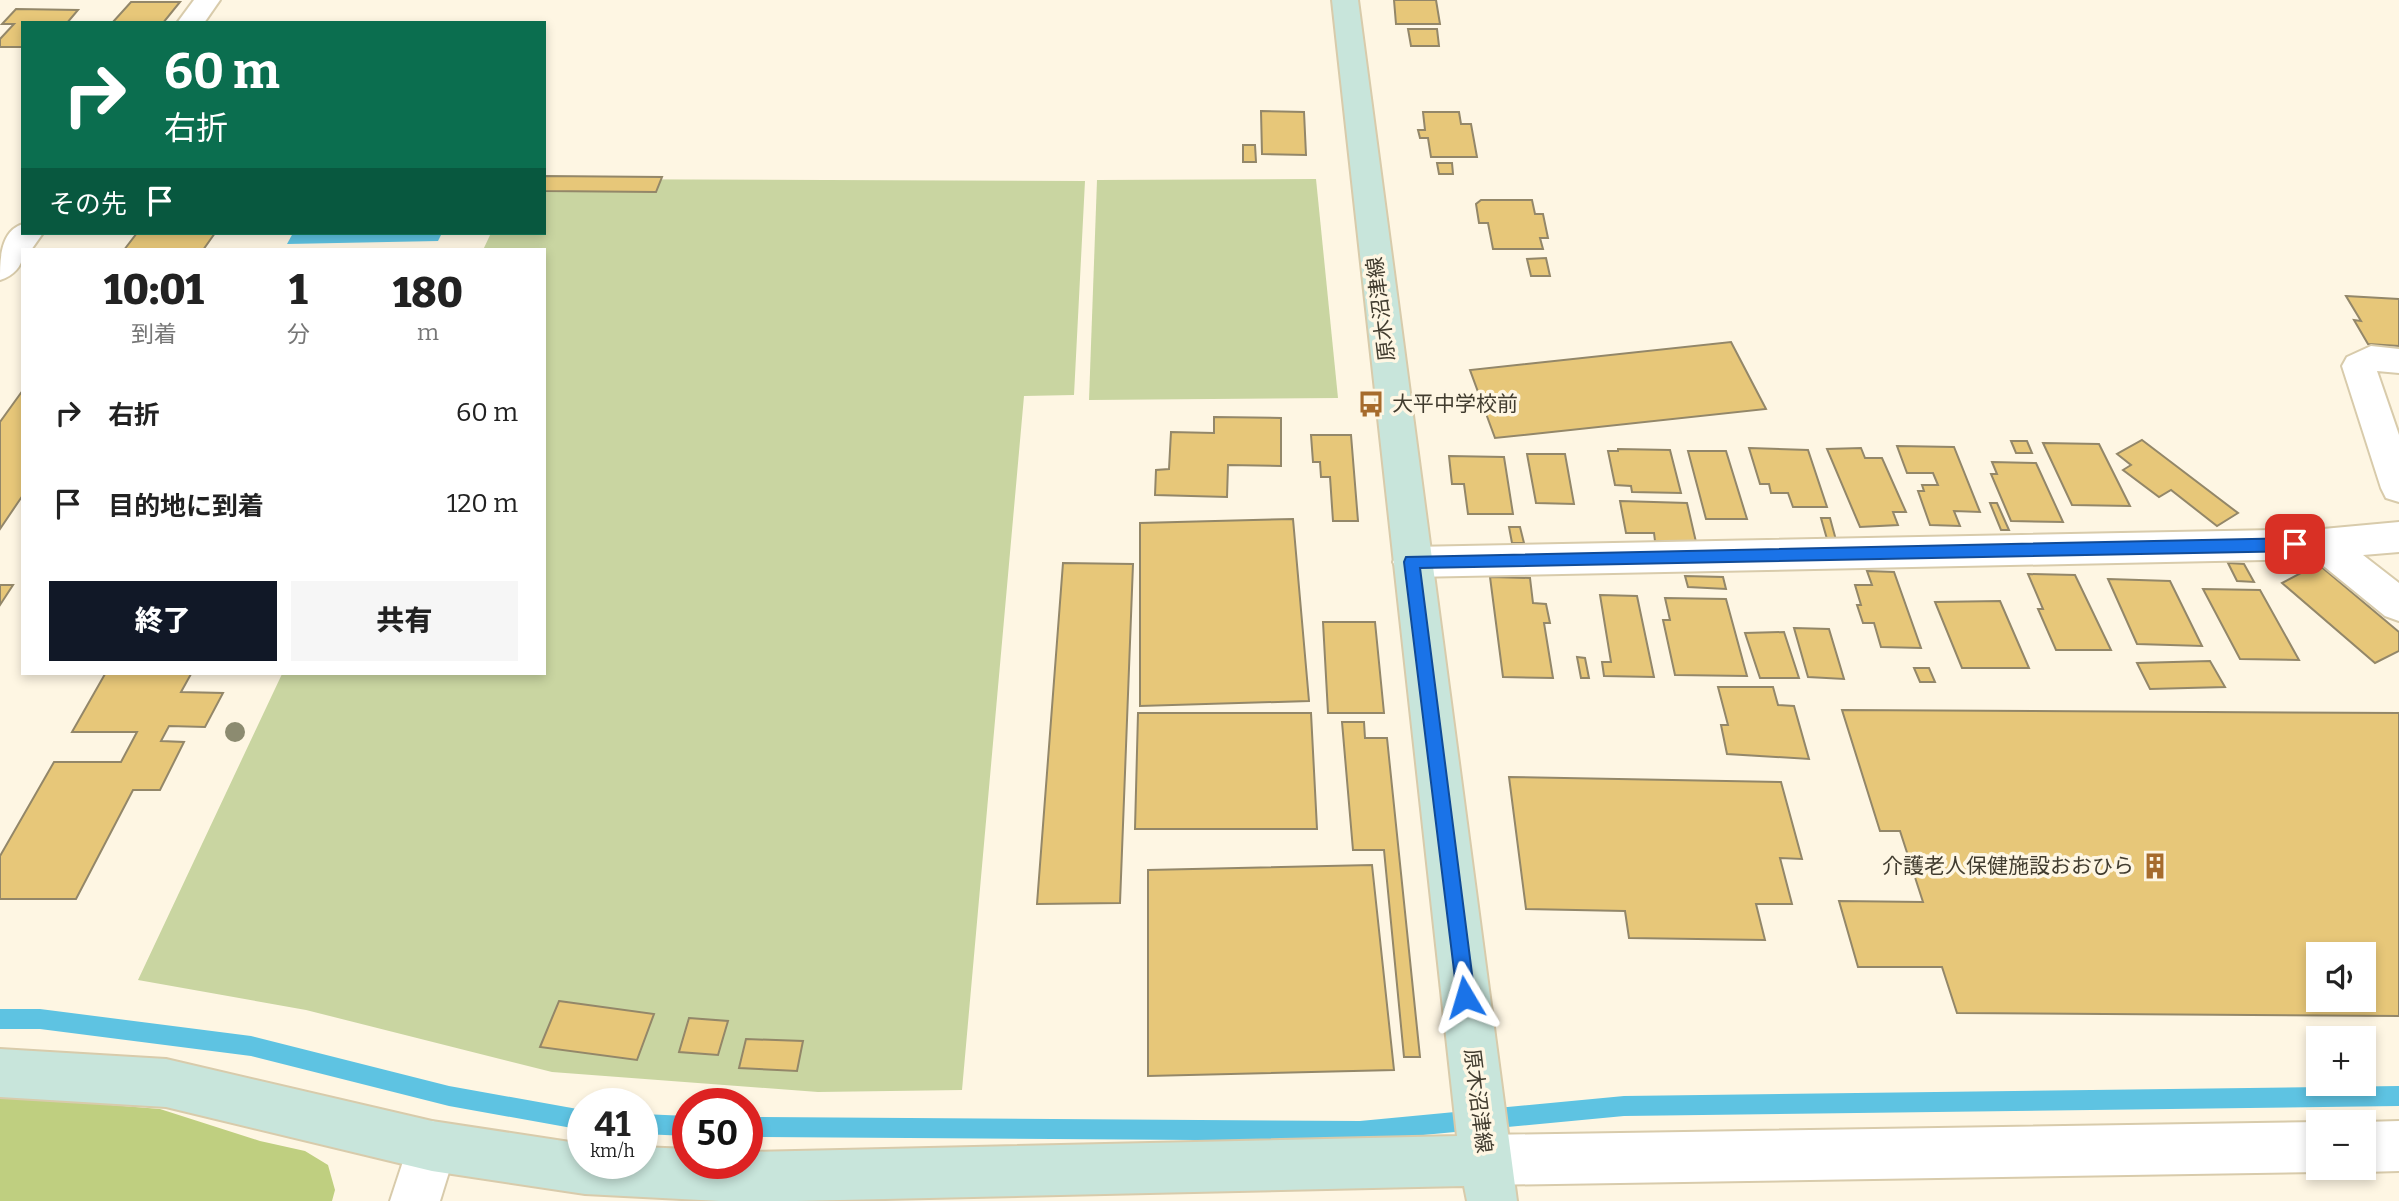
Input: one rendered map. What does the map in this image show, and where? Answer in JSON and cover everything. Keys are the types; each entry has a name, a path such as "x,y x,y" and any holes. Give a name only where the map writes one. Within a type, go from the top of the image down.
{"main road":[{"name":"原木沼津線","path":"1345,0 1489,1180"},
{"path":"0,1073 166,1083 432,1146 585,1169 744,1177 1489,1180"}],"street":[{"path":"191,21 207,0"},
{"path":"0,269 26,235"},
{"path":"2399,361 2371,358 2359,366 2399,488"},
{"path":"1412,562 2323,544 2399,537"},
{"path":"2323,544 2399,605"},
{"path":"415,1201 432,1146"},
{"path":"2376,1147 2399,1146"},
{"path":"1489,1180 2306,1148"}],"green space":[{"path":"546,179 1085,181 1074,395 1024,396 962,1090 818,1092 552,1072 306,1010 138,980 282,675 546,675 546,248 484,248 490,235 546,235"},
{"path":"1316,179 1338,398 1089,400 1097,180"},
{"path":"0,1096 160,1109 260,1141 305,1151 328,1165 335,1190 332,1201 0,1201"}],"water":[{"path":"292,235 441,235 438,241 287,244"}],"building":[{"path":"1394,0 1436,0 1440,24 1396,24"},
{"path":"131,2 180,2 165,21 114,21"},
{"path":"16,9 78,10 69,21 21,21 21,47 0,47 0,39 14,24 2,24"},
{"path":"1408,29 1437,29 1439,46 1411,46"},
{"path":"1261,111 1304,112 1306,155 1262,154"},
{"path":"1423,112 1459,112 1461,124 1471,124 1477,157 1431,157 1428,138 1420,138 1418,130 1425,130"},
{"path":"1243,145 1255,145 1256,162 1243,162"},
{"path":"1437,163 1452,163 1453,174 1439,174"},
{"path":"546,176 662,177 656,192 546,191"},
{"path":"1481,200 1532,200 1535,214 1543,214 1548,238 1540,238 1543,249 1493,249 1488,223 1479,223 1476,204"},
{"path":"135,235 214,235 204,248 126,248"},
{"path":"1546,258 1550,276 1531,276 1527,259"},
{"path":"2346,296 2399,299 2399,346 2368,344 2354,320 2361,321"},
{"path":"1731,342 1766,409 1495,438 1470,370"},
{"path":"21,393 21,498 0,529 0,422"},
{"path":"1214,417 1281,418 1281,466 1228,465 1227,497 1155,495 1156,470 1169,469 1171,432 1214,433"},
{"path":"1311,435 1351,435 1358,521 1333,521 1330,477 1321,477 1320,462 1313,462"},
{"path":"2142,440 2238,513 2217,526 2171,490 2159,497 2123,470 2131,465 2117,454"},
{"path":"2011,441 2027,441 2032,453 2016,453"},
{"path":"2043,443 2099,444 2130,506 2072,505"},
{"path":"1897,446 1954,447 1980,512 1954,511 1960,526 1930,525 1918,491 1924,491 1922,485 1938,485 1933,473 1907,473"},
{"path":"1749,448 1808,450 1827,507 1793,507 1788,493 1771,493 1769,484 1760,484"},
{"path":"1861,448 1865,458 1882,458 1906,512 1893,512 1898,525 1860,527 1827,449"},
{"path":"1670,450 1681,493 1632,492 1631,486 1615,485 1608,451"},
{"path":"1688,451 1726,451 1747,519 1706,519"},
{"path":"1527,454 1565,454 1574,504 1536,503"},
{"path":"1449,456 1504,457 1513,514 1468,514 1464,484 1452,484"},
{"path":"1992,462 2036,463 2063,522 2011,521 1991,474 1997,474"},
{"path":"1620,501 1687,503 1696,542 1655,541 1654,533 1626,533"},
{"path":"1990,503 1997,503 2009,530 2001,530"},
{"path":"1821,518 1830,518 1836,540 1827,539"},
{"path":"1293,519 1309,701 1140,706 1140,523"},
{"path":"1509,527 1520,527 1524,543 1512,543"},
{"path":"1063,563 1133,564 1120,903 1037,904"},
{"path":"2228,563 2244,564 2254,582 2237,581"},
{"path":"2318,564 2399,632 2399,651 2375,663 2282,583"},
{"path":"1867,571 1894,572 1921,648 1881,647 1874,623 1863,623 1857,605 1861,605 1855,585 1872,585"},
{"path":"2028,574 2075,575 2111,650 2056,650 2038,609 2043,609"},
{"path":"1685,576 1723,577 1726,589 1688,587"},
{"path":"1490,577 1530,578 1533,603 1546,604 1550,623 1544,623 1553,678 1503,677"},
{"path":"2108,579 2170,581 2202,646 2137,644"},
{"path":"0,585 13,585 0,605"},
{"path":"2203,589 2260,590 2299,660 2240,659"},
{"path":"1600,595 1637,596 1654,677 1604,676 1602,662 1611,662"},
{"path":"1665,598 1726,599 1747,676 1675,675 1663,620 1670,620"},
{"path":"2000,601 2029,668 1962,668 1935,602"},
{"path":"1323,622 1375,622 1384,713 1328,713"},
{"path":"1794,628 1829,629 1844,679 1808,677"},
{"path":"1784,632 1799,678 1760,678 1745,633"},
{"path":"1577,657 1585,658 1589,678 1581,678"},
{"path":"2210,661 2225,687 2150,689 2137,663"},
{"path":"1914,668 1929,668 1935,682 1920,682"},
{"path":"104,675 190,675 181,692 223,693 205,727 169,726 161,741 184,742 160,790 133,790 76,899 0,899 0,856 54,762 121,762 137,732 72,732"},
{"path":"1718,687 1773,687 1778,705 1794,706 1809,759 1727,754 1721,725 1728,725"},
{"name":"介護老人保健施設おおひら","path":"1842,710 2399,713 2399,1016 1957,1013 1942,967 1858,967 1839,901 1923,902 1900,831 1880,831"},
{"path":"1138,713 1311,713 1317,829 1135,829"},
{"path":"1342,722 1364,722 1365,738 1387,738 1420,1057 1404,1057 1384,850 1353,850"},
{"path":"1509,777 1781,782 1802,859 1780,858 1792,904 1756,904 1765,940 1629,938 1625,911 1526,909"},
{"path":"1372,865 1394,1070 1148,1076 1148,870"},
{"path":"559,1001 654,1014 637,1060 540,1047"},
{"path":"689,1018 728,1021 718,1055 679,1052"},
{"path":"746,1039 803,1041 797,1071 739,1068"}],"waterway":[{"path":"0,1019 40,1019 251,1046 449,1096 567,1117"},
{"path":"763,1127 1360,1131 1624,1106 2399,1096"},
{"path":"658,1125 672,1125"}],"place":[{"name":"大平中学校前","path":"1371,404"},
{"name":"介護老人保健施設おおひら","path":"2155,866"}],"route":[{"path":"1465,997 1412,562 2295,544"}]}
